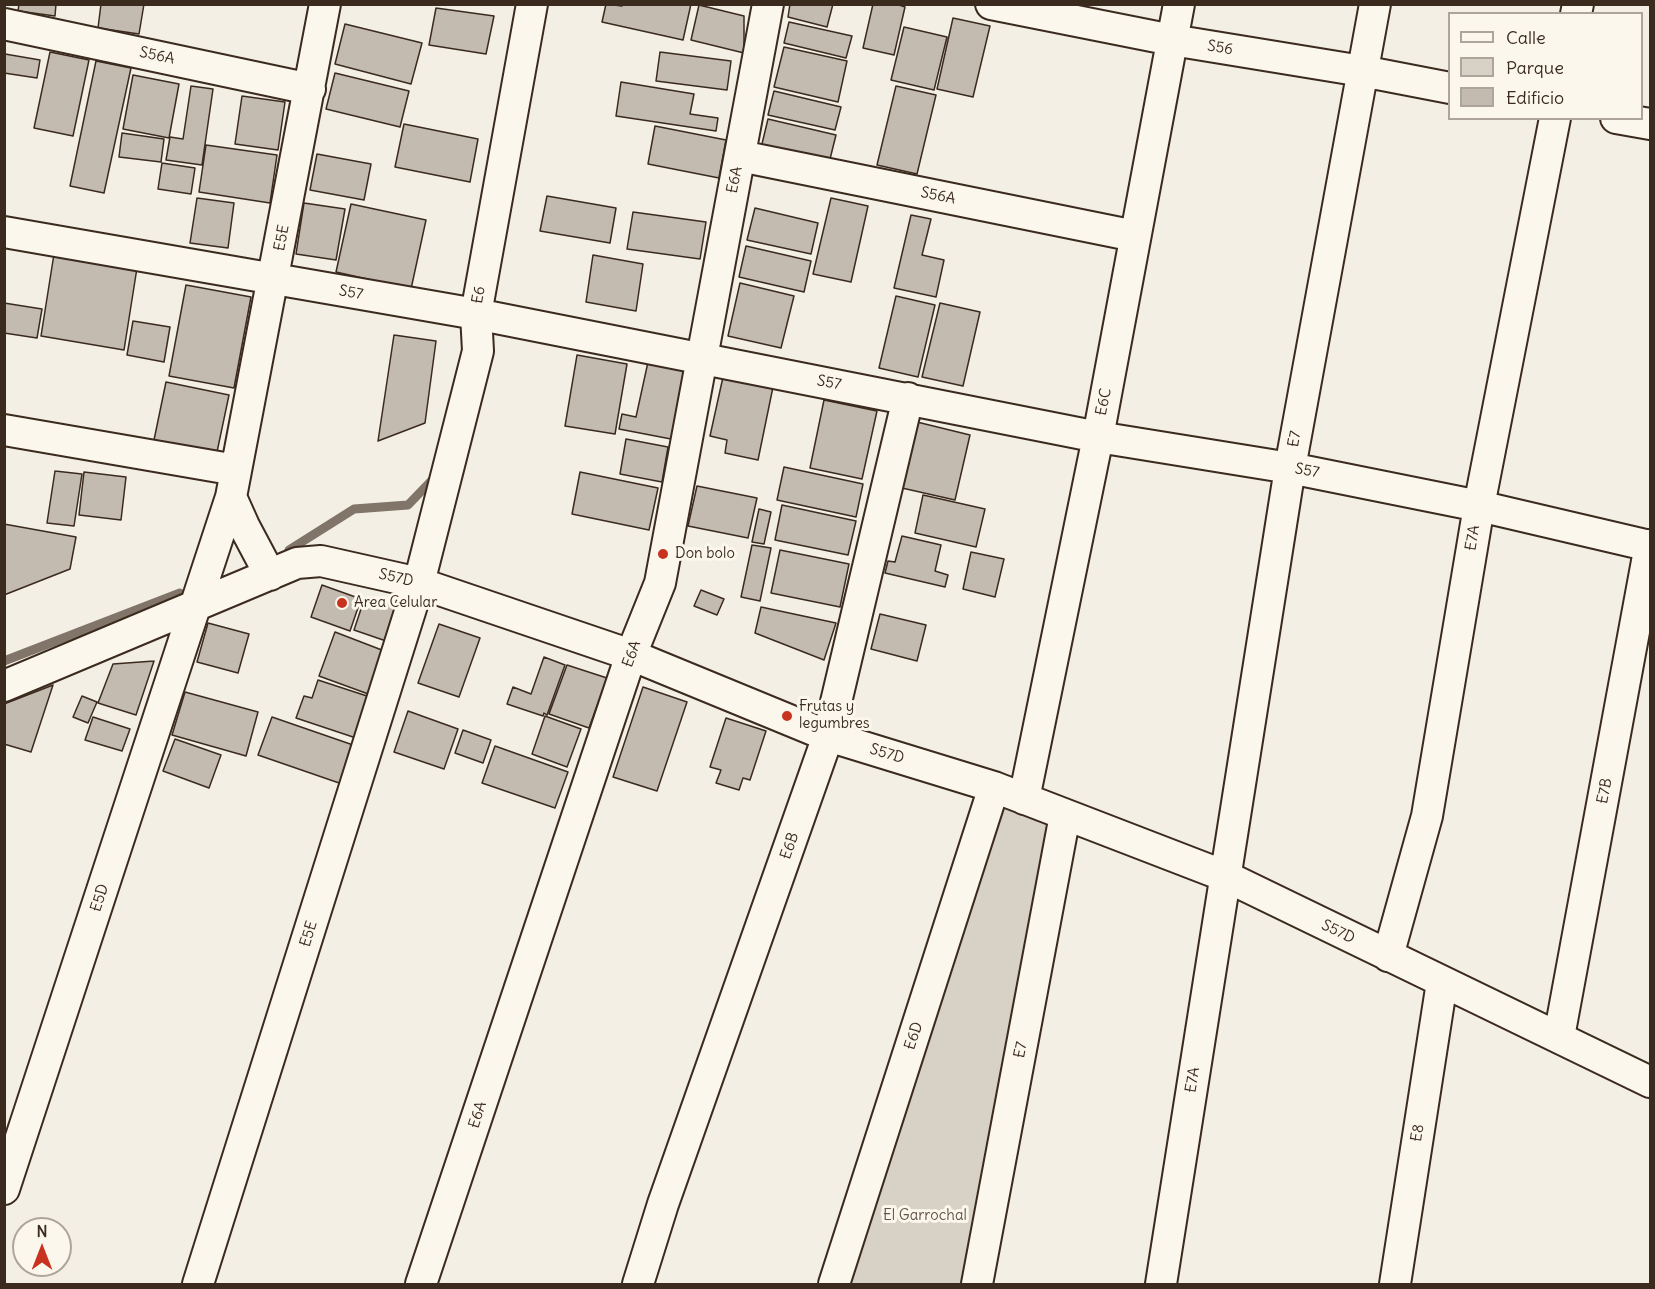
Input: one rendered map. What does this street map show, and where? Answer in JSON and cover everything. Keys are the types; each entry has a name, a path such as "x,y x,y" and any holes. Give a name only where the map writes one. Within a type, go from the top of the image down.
{"street":[{"name":"E5E","path":"196,606 234,484 325,4"},
{"name":"E6","path":"419,583 478,351 476,314 532,4"},
{"name":"E6A","path":"421,1284 631,655 660,583 768,4"},
{"name":"S56","path":"991,4 1172,40 1362,71 1448,88"},
{"name":"E6C","path":"1024,799 1098,437 1179,4"},
{"name":"E7","path":"1225,876 1290,468 1375,4"},
{"name":"S56A","path":"4,24 309,89"},
{"name":"E7A","path":"1388,956 1427,816 1479,506 1555,120"},
{"path":"1627,120 1650,124"},
{"name":"S56A","path":"740,156 1135,236"},
{"name":"S57","path":"4,232 476,314 1098,437 1290,468 1479,506 1650,546"},
{"name":"E6B","path":"638,1284 663,1204 828,736 908,398"},
{"path":"4,430 234,484 244,526 270,575"},
{"name":"E7B","path":"1558,1037 1650,546"},
{"name":"S57D","path":"4,686 297,563 321,561 419,583 631,655 828,736 994,787 1225,876 1650,1082"},
{"name":"E5E","path":"198,1284 419,583"},
{"name":"E5D","path":"4,1189 196,606"},
{"name":"E6D","path":"834,1284 994,787"},
{"name":"E7","path":"977,1284 1065,816"},
{"name":"E7A","path":"1161,1284 1225,876"},
{"name":"E8","path":"1395,1284 1442,982"}],"green space":[{"name":"El Garrochal","path":"994,789 1061,818 980,1284 834,1284"}],"building":[{"path":"19,4 56,4 55,16 18,11"},
{"path":"101,4 144,4 139,34 98,28"},
{"path":"606,4 622,6 622,4 691,4 683,40 602,22"},
{"path":"790,4 833,4 827,27 788,17"},
{"path":"873,4 896,4 905,7 894,55 863,48"},
{"path":"699,5 744,16 744,53 691,40"},
{"path":"436,8 494,16 486,54 429,45"},
{"path":"953,18 990,26 973,97 937,89"},
{"path":"789,22 852,36 846,58 784,43"},
{"path":"345,24 422,43 411,84 335,64"},
{"path":"904,27 947,37 934,90 891,80"},
{"path":"784,47 847,61 838,102 774,87"},
{"path":"50,52 89,60 73,136 34,128"},
{"path":"660,52 731,61 727,90 656,81"},
{"path":"5,54 40,60 37,78 4,73"},
{"path":"96,61 131,68 104,193 70,186"},
{"path":"335,73 409,91 400,127 326,109"},
{"path":"133,75 179,84 169,138 123,129"},
{"path":"621,82 694,94 690,114 718,118 716,131 616,116"},
{"path":"191,86 213,89 202,165 166,160 170,137 183,139"},
{"path":"896,86 936,95 917,174 877,165"},
{"path":"774,91 841,107 835,130 768,115"},
{"path":"242,96 285,102 278,150 235,144"},
{"path":"768,119 836,135 829,163 761,148"},
{"path":"404,124 478,139 470,182 395,167"},
{"path":"655,126 726,140 719,178 648,164"},
{"path":"122,133 164,139 161,162 119,157"},
{"path":"206,145 277,155 270,203 199,192"},
{"path":"317,154 371,164 364,200 310,190"},
{"path":"162,163 195,168 191,194 158,189"},
{"path":"547,196 616,208 610,243 540,231"},
{"path":"197,198 234,203 228,248 190,243"},
{"path":"831,198 868,206 851,282 813,274"},
{"path":"304,203 345,209 336,260 296,254"},
{"path":"351,204 426,220 411,289 336,272"},
{"path":"755,208 818,223 811,254 747,240"},
{"path":"633,212 706,222 700,259 627,249"},
{"path":"911,215 931,219 922,255 944,260 936,297 894,288"},
{"path":"746,246 811,261 804,292 739,277"},
{"path":"54,254 137,268 124,350 41,336"},
{"path":"593,255 643,264 636,311 586,302"},
{"path":"740,283 794,296 781,348 728,336"},
{"path":"186,285 251,297 234,388 169,376"},
{"path":"896,296 935,305 918,377 879,368"},
{"path":"4,303 42,309 37,338 4,333"},
{"path":"940,303 980,312 963,386 922,377"},
{"path":"133,321 170,327 164,362 127,355"},
{"path":"394,335 436,341 425,423 378,441"},
{"path":"577,355 627,364 615,434 565,426"},
{"path":"648,362 685,370 671,439 619,429 622,414 636,417"},
{"path":"723,377 773,387 758,460 725,453 727,440 710,436"},
{"path":"166,382 229,395 217,452 154,440"},
{"path":"824,400 877,411 862,479 810,468"},
{"path":"917,422 970,435 955,500 902,488"},
{"path":"626,439 668,447 662,482 620,474"},
{"path":"784,467 863,484 856,517 777,500"},
{"path":"55,471 82,474 74,526 47,523"},
{"path":"84,472 126,477 121,520 79,515"},
{"path":"580,472 658,488 649,530 572,514"},
{"path":"697,486 757,498 748,538 688,526"},
{"path":"923,495 985,509 976,547 915,533"},
{"path":"782,505 856,521 848,555 775,540"},
{"path":"759,509 771,512 764,544 752,542"},
{"path":"4,524 76,537 70,569 4,595"},
{"path":"902,536 941,545 935,571 948,575 945,587 885,573 888,561 895,562"},
{"path":"752,545 771,548 760,601 741,597"},
{"path":"780,550 849,564 840,607 771,593"},
{"path":"971,552 1004,559 995,597 963,589"},
{"path":"322,585 361,599 350,631 311,617"},
{"path":"701,590 724,599 717,615 694,606"},
{"path":"365,597 401,609 389,642 354,630"},
{"path":"761,607 836,623 824,660 755,633"},
{"path":"880,614 926,625 917,661 871,649"},
{"path":"208,623 249,634 238,673 197,662"},
{"path":"439,624 480,638 459,697 418,683"},
{"path":"335,632 387,652 371,695 319,676"},
{"path":"544,657 565,665 547,715 544,713 543,716 507,704 513,687 531,694"},
{"path":"154,661 136,715 98,703 113,664"},
{"path":"567,665 607,678 589,728 549,714"},
{"path":"318,680 370,697 356,738 296,718 304,696 312,698"},
{"path":"53,685 31,752 4,744 4,704"},
{"path":"643,687 687,702 657,791 613,777"},
{"path":"185,692 258,712 246,756 172,735"},
{"path":"82,696 97,702 88,723 73,717"},
{"path":"408,711 458,729 444,769 394,752"},
{"path":"545,716 581,729 567,767 532,754"},
{"path":"93,717 130,729 122,751 85,740"},
{"path":"272,717 356,746 342,784 258,755"},
{"path":"726,718 766,731 750,780 743,778 739,790 716,783 721,770 710,767"},
{"path":"463,730 491,740 483,763 455,753"},
{"path":"175,739 221,755 209,788 163,771"},
{"path":"495,746 568,772 555,808 482,783"}],"waterway":[{"path":"289,550 354,509 408,505 435,477"},
{"path":"4,661 180,593"}],"place":[{"name":"Don bolo","path":"663,554"},
{"name":"Area Celular","path":"342,603"},
{"name":"Frutas y legumbres","path":"787,716"}]}
